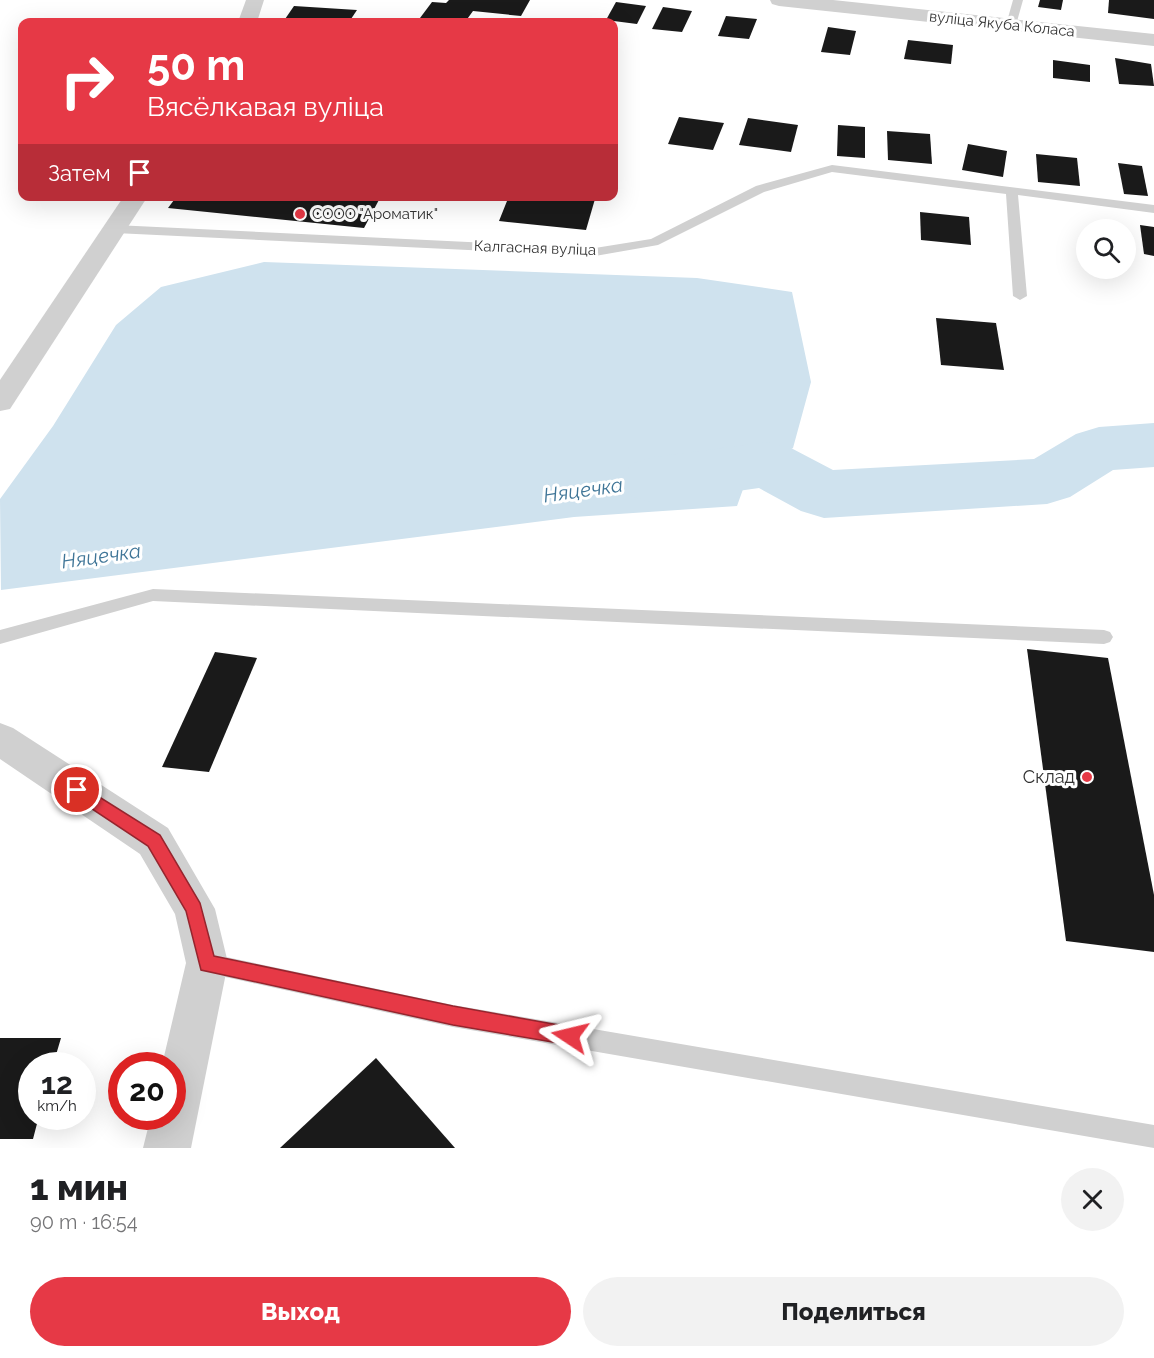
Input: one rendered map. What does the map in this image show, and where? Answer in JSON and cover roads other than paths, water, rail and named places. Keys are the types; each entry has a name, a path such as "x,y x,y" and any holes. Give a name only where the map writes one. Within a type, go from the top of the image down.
{"street":[{"path":"249,18 255,0"},
{"name":"вуліца Якуба Коласа","path":"779,0 1154,40"},
{"path":"0,402 133,201"},
{"path":"0,740 154,841 194,909 207,963 167,1148"}],"lane":[{"path":"1011,25 1018,0"},
{"name":"Калгасная вуліца","path":"115,229 595,252 654,242 760,189 832,168 1154,209"},
{"path":"1012,191 1020,296"},
{"path":"0,638 153,595 1104,637"},
{"path":"207,963 453,1016 1154,1137"}],"water":[{"path":"264,262 697,278 792,292 811,382 793,448 751,467 737,506 574,517 1,590 0,499 53,426 116,325 161,287"}],"waterway":[{"name":"Няцечка","path":"654,480 768,464 824,494 1047,481 1099,449 1154,445"}],"place":[{"name":"СООО \"Ароматик\"","path":"300,214"},
{"name":"Склад","path":"1087,777"}]}
